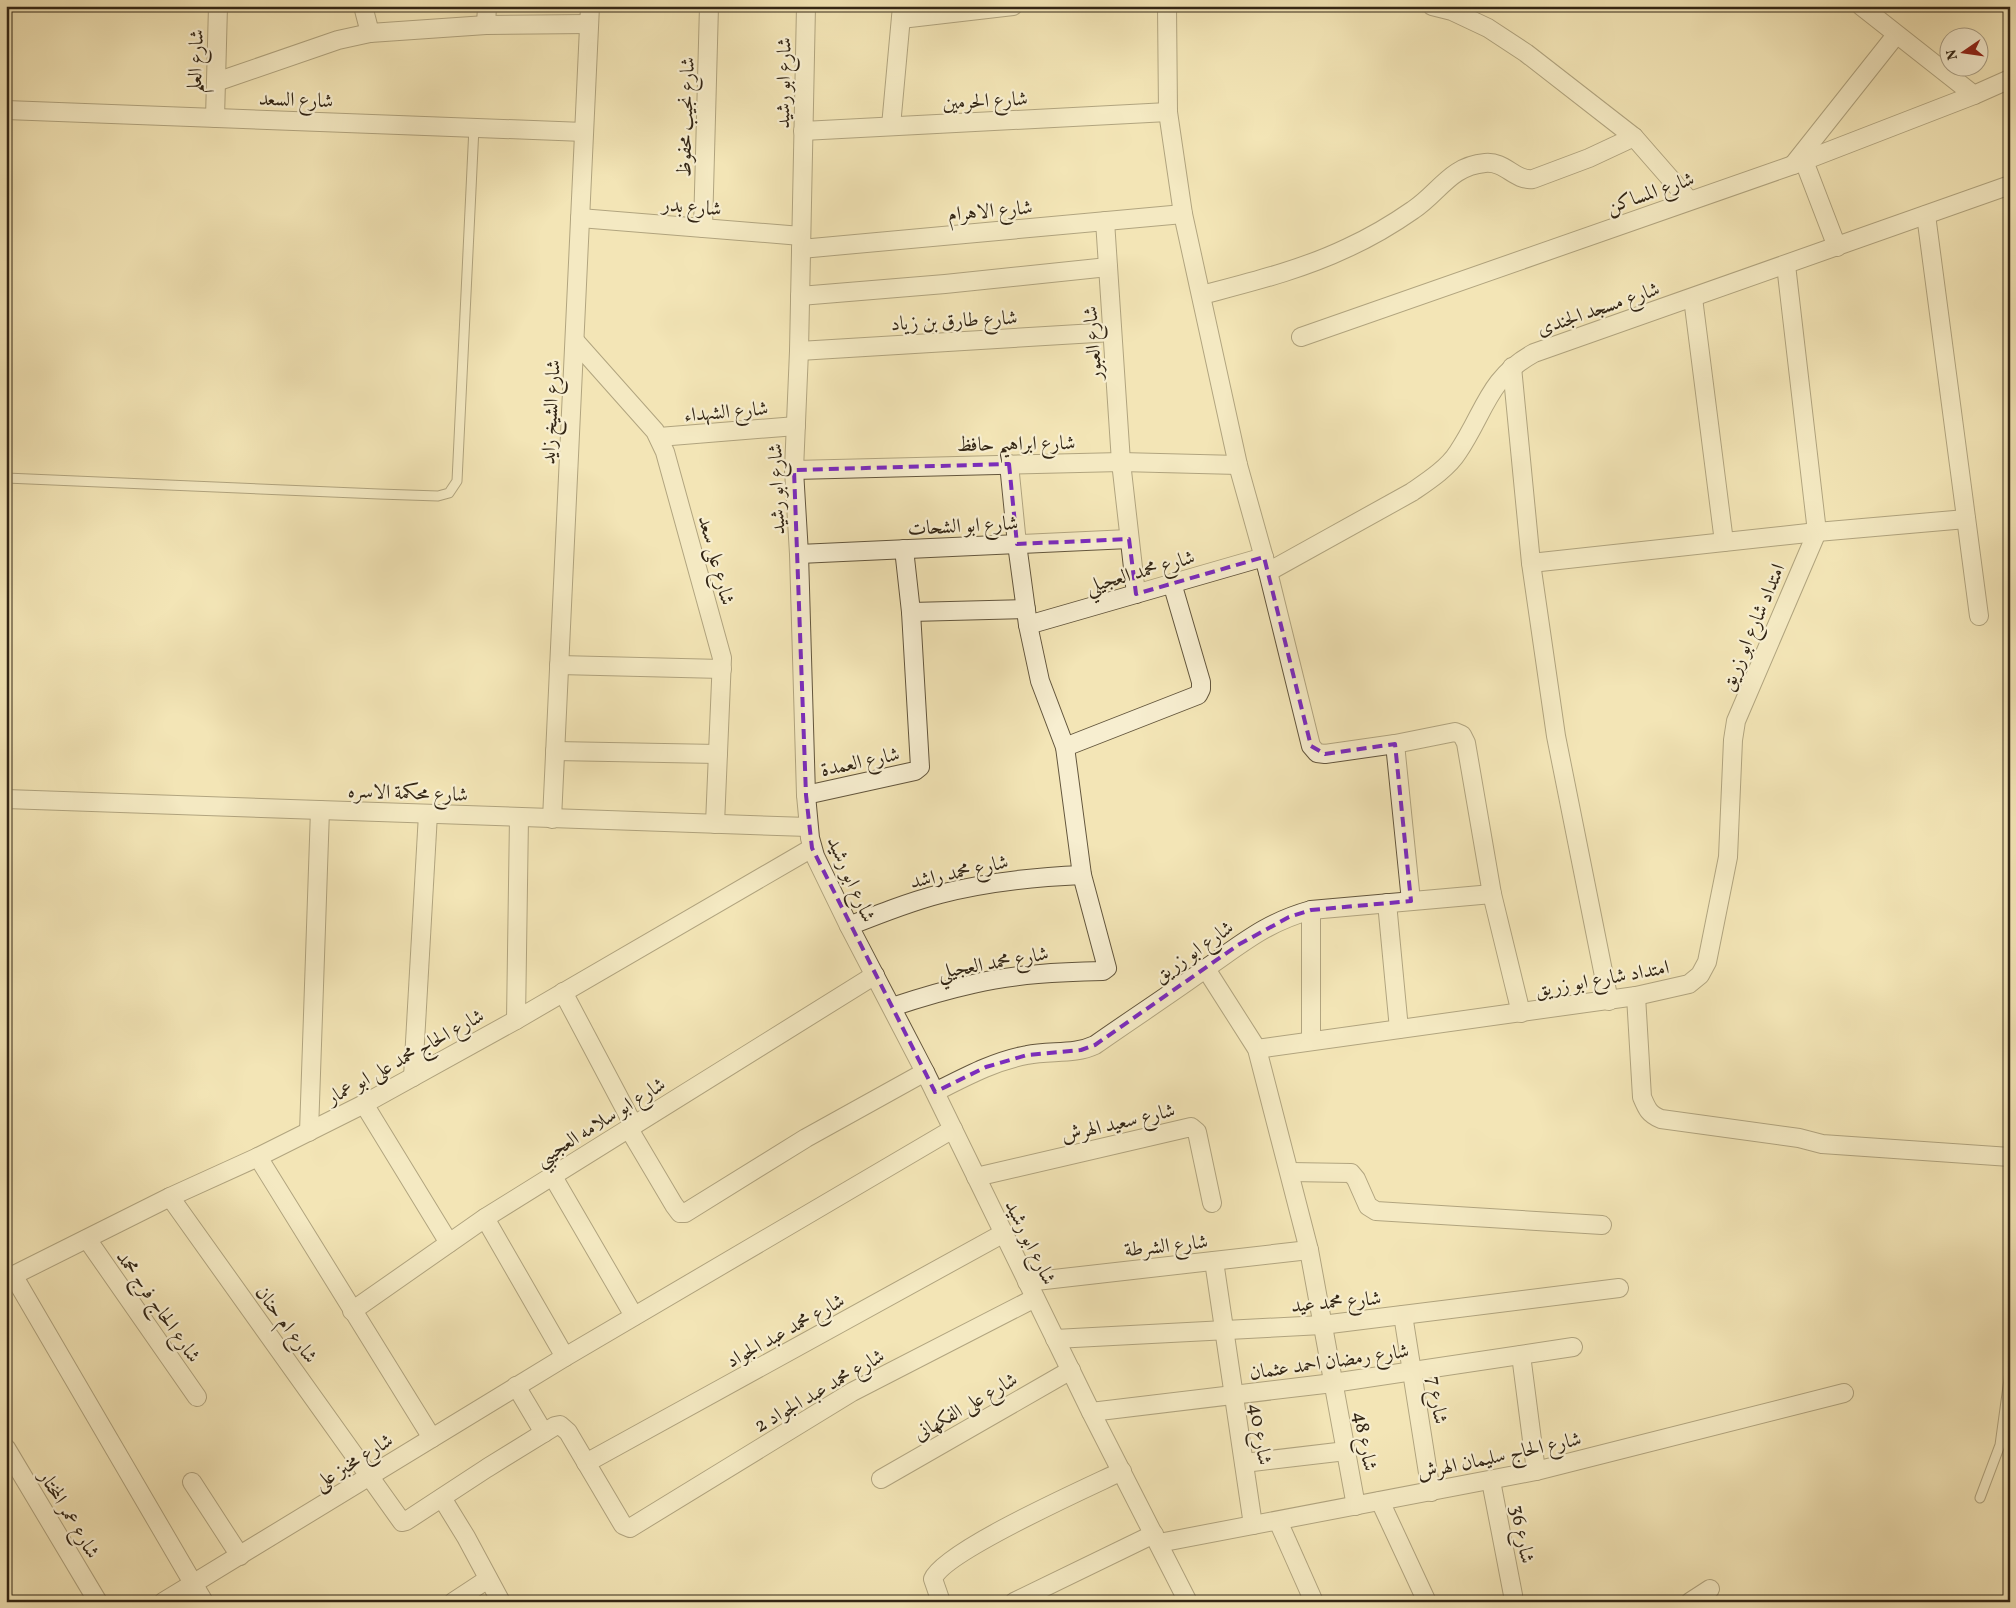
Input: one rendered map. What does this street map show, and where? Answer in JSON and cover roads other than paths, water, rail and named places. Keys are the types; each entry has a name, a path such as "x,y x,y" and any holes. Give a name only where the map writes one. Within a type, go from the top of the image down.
{"street":[{"name":"شارع العلم","path":"215,118 218,6"},
{"path":"363,6 370,33"},
{"path":"486,25 487,6"},
{"name":"شارع الشيخ زايد","path":"552,819 590,6"},
{"name":"شارع نجيب محفوظ","path":"703,228 709,6"},
{"name":"شارع ابو رشيد","path":"806,6 799,351 794,470 799,554 806,795 808,827 812,848 849,926 935,1092 1091,1412 1188,1602"},
{"path":"891,126 901,13 1013,6"},
{"path":"1167,6 1168,112 1183,214 1238,465 1266,564 1311,746 1317,753 1324,754 1395,744 1455,732 1462,735 1466,743 1492,894 1521,1013"},
{"path":"1432,6 1452,11 1488,28 1526,53 1634,137 1689,200"},
{"path":"1861,6 1974,95"},
{"name":"شارع السعد","path":"216,82 338,40 370,33 486,25 589,24"},
{"path":"1837,247 1798,163 1896,35"},
{"name":"شارع المساكن","path":"1301,337 1798,163 1974,95 2010,79"},
{"name":"شارع السعد","path":"6,110 584,132"},
{"name":"شارع الحرمين","path":"803,130 1168,112"},
{"path":"1202,295 1297,269 1348,248 1414,209 1452,174 1463,168 1485,163 1499,164 1521,178 1526,180 1534,179 1589,158 1634,137"},
{"name":"شارع مسجد الجندى","path":"1266,564 1412,492 1441,470 1458,453 1491,390 1512,366 1534,352 1693,298 2010,185"},
{"name":"شارع الاهرام","path":"801,243 1183,214"},
{"path":"1926,215 1979,616"},
{"name":"شارع بدر","path":"580,218 703,228 801,243"},
{"name":"شارع العبور","path":"1105,221 1120,462 1136,594"},
{"path":"1786,265 1817,532"},
{"path":"800,296 945,284 1108,267"},
{"path":"1693,298 1724,542"},
{"name":"شارع طارق بن زياد","path":"799,351 1112,332"},
{"name":"شارع على سعد","path":"575,341 659,438 665,452 722,658 715,824"},
{"path":"1512,366 1531,563 1556,736 1609,1001"},
{"name":"شارع الشهداء","path":"659,438 796,426"},
{"name":"شارع ابراهيم حافظ","path":"794,470 1120,462 1238,465"},
{"path":"1009,464 1016,544 1027,617 1040,681 1065,747 1082,875"},
{"path":"1531,563 1817,532 1966,519"},
{"name":"امتداد شارع ابو زريق","path":"1257,1049 1609,1001 1689,984 1700,975 1707,962 1728,857 1733,740 1736,721 1817,532"},
{"name":"شارع ابو الشحات","path":"799,554 1129,538"},
{"path":"904,549 912,612"},
{"name":"شارع محمد العجيلي","path":"912,612 1027,617 1136,594 1172,583 1266,564"},
{"path":"1065,747 1198,695 1201,689 1201,682 1172,583"},
{"name":"شارع العمدة","path":"806,795 915,771 921,765 912,612"},
{"path":"559,665 722,669"},
{"path":"1395,744 1411,901"},
{"path":"556,751 718,754"},
{"name":"شارع محكمة الاسره","path":"6,799 808,827"},
{"path":"309,1132 320,810"},
{"path":"413,1077 428,814"},
{"path":"516,1020 519,817"},
{"name":"شارع الحاج محمد على ابو عمار","path":"10,1277 170,1197 258,1157 364,1104 516,1020 812,848"},
{"name":"شارع محمد العجيلي","path":"892,1007 975,983 1051,973 1106,970 1107,964 1082,875"},
{"name":"شارع محمد راشد","path":"849,926 894,908 949,892 1034,877 1082,875"},
{"name":"شارع ابو زريق","path":"935,1092 1002,1062 1040,1053 1088,1048 1264,928 1288,917 1311,910 1492,894"},
{"path":"1387,903 1399,1029"},
{"path":"1311,910 1311,1041"},
{"name":"شارع 48","path":"1206,969 1257,1049 1309,1250 1356,1506"},
{"name":"شارع ابو سلامه العجيبي","path":"352,1311 485,1218 875,975"},
{"path":"563,992 631,1128 680,1213 685,1213 806,1138 925,1072"},
{"path":"1636,996 1642,1097 1647,1111 1652,1115 1662,1119 1799,1138 1822,1144 2010,1157"},
{"path":"364,1104 450,1243"},
{"name":"شارع سعيد الهرش","path":"976,1177 1191,1127 1197,1132 1212,1203"},
{"name":"شارع مخبز على","path":"163,1602 516,1386 953,1129"},
{"path":"258,1157 432,1438"},
{"path":"1290,1172 1351,1173 1356,1179 1368,1206 1376,1211 1602,1225"},
{"path":"552,1175 634,1316"},
{"name":"شارع ام حنان","path":"170,1197 402,1522 442,1498"},
{"path":"485,1218 565,1357"},
{"name":"شارع محمد عبد الجواد","path":"586,1463 1004,1234"},
{"name":"شارع الحاج فرج محمد","path":"87,1239 197,1398"},
{"name":"شارع الشرطة","path":"1028,1282 1309,1250"},
{"name":"شارع 40","path":"1214,1261 1253,1525"},
{"path":"10,1277 204,1602"},
{"name":"شارع محمد عيد","path":"1055,1339 1322,1325 1619,1288"},
{"name":"شارع محمد عبد الجواد 2","path":"586,1463 623,1524 630,1528 852,1392 1035,1298"},
{"name":"شارع 7","path":"1403,1316 1431,1492"},
{"name":"شارع رمضان احمد عثمان","path":"1091,1412 1334,1383 1573,1347"},
{"path":"1521,1355 1536,1471"},
{"name":"شارع على الفكهانى","path":"881,1479 1071,1370"},
{"path":"516,1386 544,1433"},
{"name":"شارع الحاج سليمان الهرش","path":"1014,1602 1156,1538 1278,1521 1491,1481 1844,1393"},
{"path":"501,1602 466,1537 442,1498 555,1426 564,1427 586,1463"},
{"name":"شارع عمر المختار","path":"6,1448 98,1602"},
{"path":"1244,1463 1346,1451"},
{"path":"941,1602 933,1579 938,1571 976,1543 1122,1471"},
{"name":"شارع 36","path":"1491,1481 1513,1595"},
{"path":"192,1482 240,1556"},
{"path":"1380,1501 1427,1602"},
{"path":"1278,1521 1314,1602"},
{"path":"453,1602 488,1579"},
{"path":"1690,1602 1710,1589"}],"lane":[{"path":"6,478 438,496 449,493 457,481 474,127"},
{"path":"1980,1498 2000,1445 2010,1372"}]}
